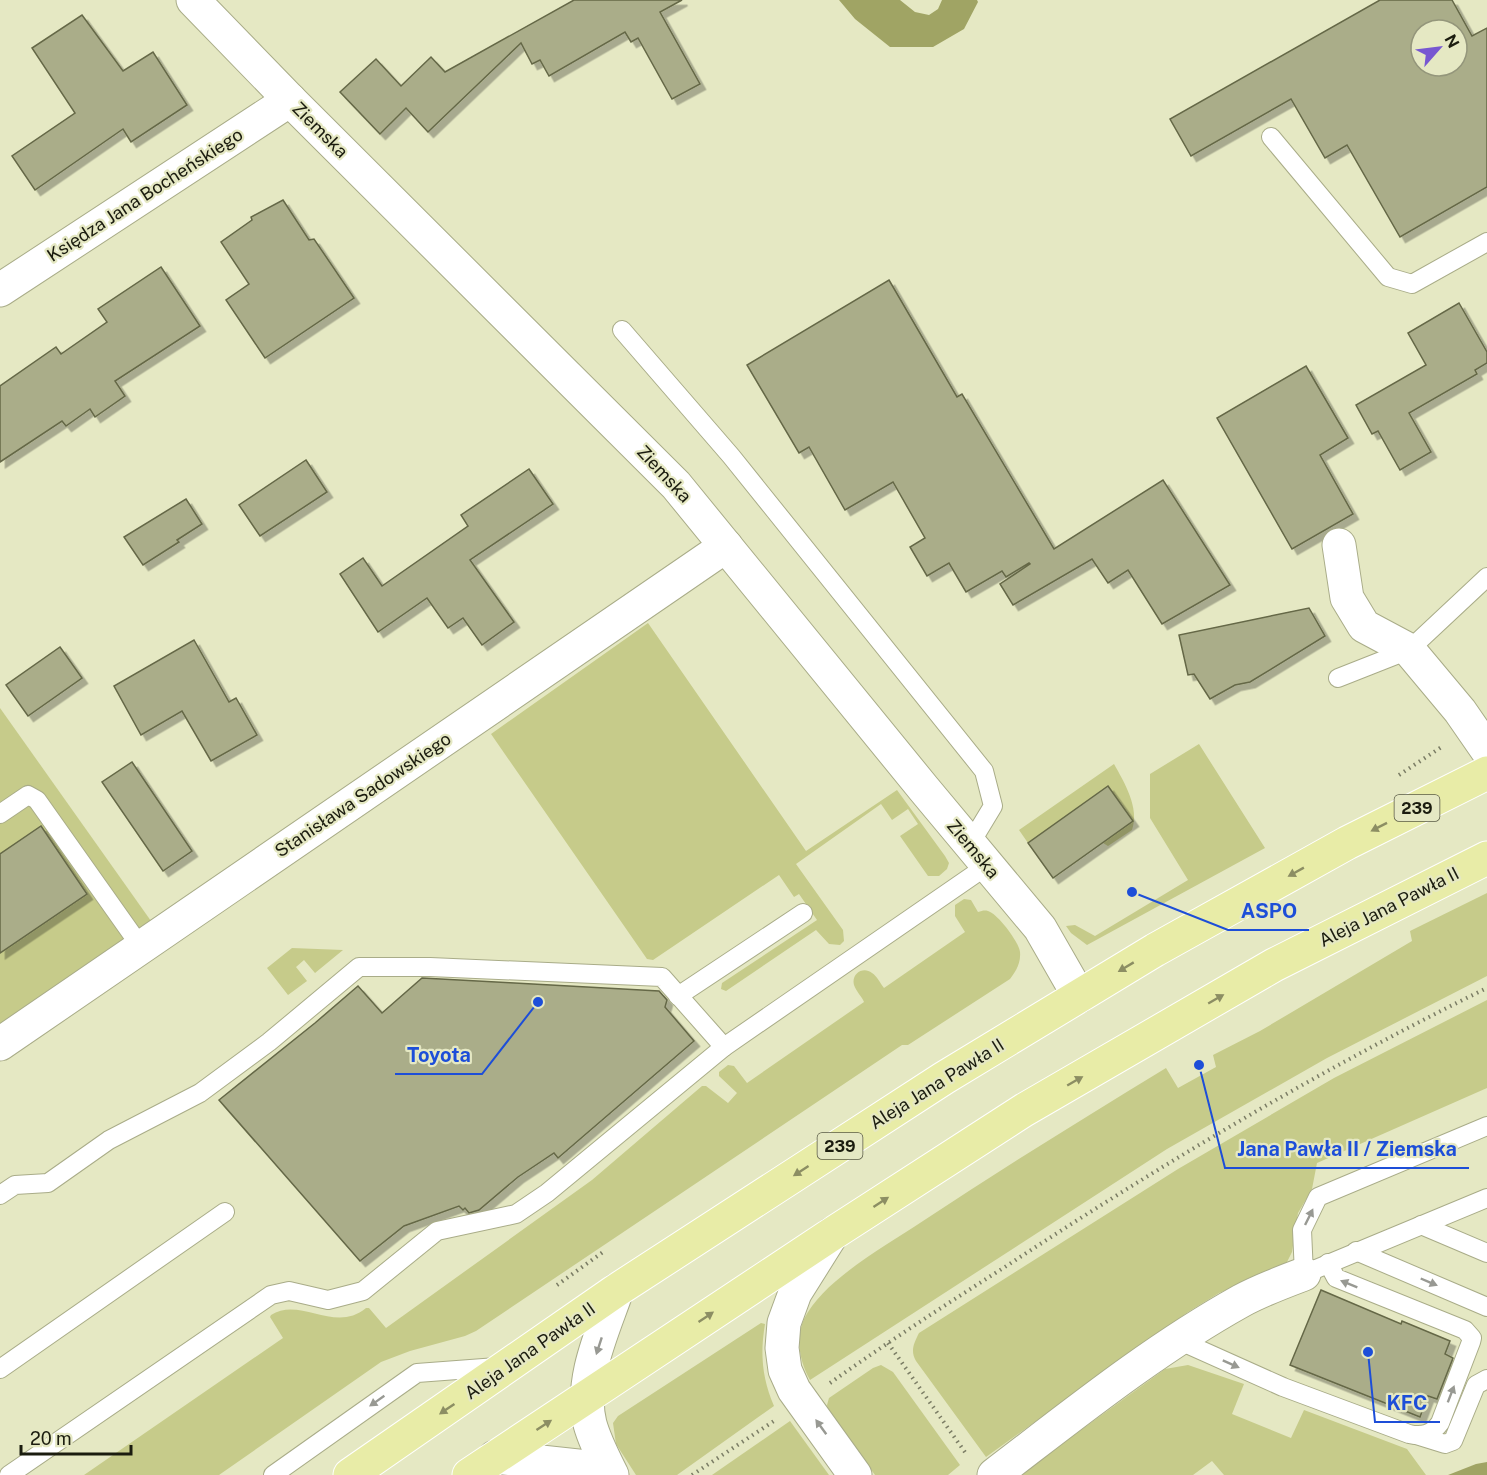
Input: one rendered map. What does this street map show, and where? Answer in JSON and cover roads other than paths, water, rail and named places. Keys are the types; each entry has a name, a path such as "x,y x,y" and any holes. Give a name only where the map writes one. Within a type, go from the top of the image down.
{"main road":[{"name":"Aleja Jana Pawła II","path":"350,1475 617,1290 944,1078 1155,950 1347,843 1487,773"},
{"name":"Aleja Jana Pawła II","path":"482,1466 1024,1110 1274,965 1487,858"}],"street":[{"name":"Ziemska","path":"193,0 290,100 676,485 1040,928 1079,996"},
{"name":"Księdza Jana Bocheńskiego","path":"0,290 290,100"},
{"path":"1339,545 1347,598 1364,626 1409,650 1460,711 1487,750"},
{"name":"Stanisława Sadowskiego","path":"0,1044 726,546"},
{"path":"832,1234 795,1293 784,1323 782,1348 785,1370 794,1390 855,1475"},
{"path":"994,1475 1123,1377 1178,1340 1243,1300 1316,1268"},
{"path":"612,1475 590,1424 588,1396 590,1374 617,1290"},
{"path":"482,1466 587,1467 606,1475"}],"lane":[{"path":"1271,137 1388,277 1412,284 1487,242"},
{"path":"9,1475 271,1295 289,1291 328,1300 363,1291 437,1231 521,1212 724,1047 979,855 993,806 984,771 731,456 622,330"},
{"path":"1338,678 1409,650 1487,577"},
{"path":"0,813 28,795 37,800 141,947"},
{"path":"678,996 803,913"},
{"path":"0,1195 15,1185 48,1183 110,1140 200,1093 269,1042 359,967 430,966 662,977 724,1047"},
{"path":"1416,1435 1430,1433 1440,1423 1471,1342 1470,1335 1465,1330 1316,1268 1302,1230 1318,1197 1487,1126"},
{"path":"1316,1268 1487,1198"},
{"path":"0,1369 225,1212"},
{"path":"1421,1225 1487,1253"},
{"path":"1356,1251 1487,1307"},
{"path":"1178,1340 1283,1387 1445,1444 1453,1441 1476,1385 1487,1378"},
{"path":"273,1475 417,1373 510,1365"}],"place":[{"name":"ASPO","path":"1132,892"},
{"name":"Toyota","path":"538,1002"},
{"name":"Jana Pawła II / Ziemska","path":"1199,1065"},
{"name":"KFC","path":"1368,1352"}]}
